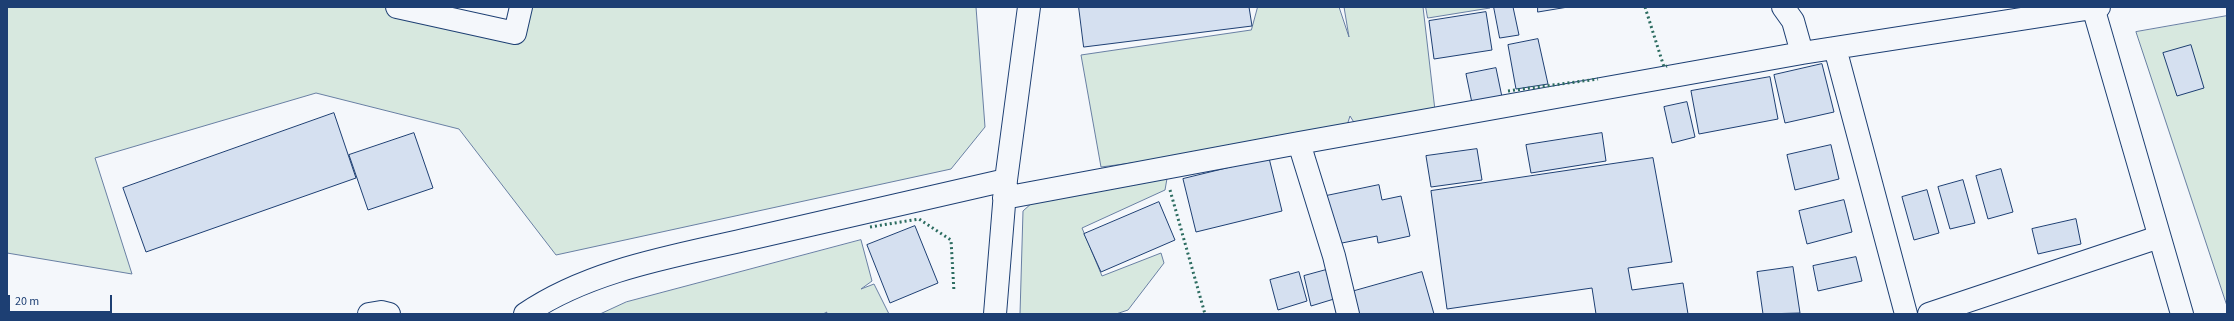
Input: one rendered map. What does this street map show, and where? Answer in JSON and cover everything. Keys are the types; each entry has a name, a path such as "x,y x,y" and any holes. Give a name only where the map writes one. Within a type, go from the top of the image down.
{"street":[{"path":"398,7 515,33 521,7"},
{"path":"995,314 1005,189 1029,7"},
{"path":"1783,7 1793,21 1802,53"},
{"path":"525,314 554,306 586,282 670,257 1005,189 1299,143 1802,53 2095,7 2159,238 2182,314"},
{"path":"1835,48 1906,314"},
{"path":"1299,143 1334,256 1348,314"},
{"path":"1929,314 2159,238"},
{"path":"369,314 381,312 389,314"}],"shaded area":[{"path":"7,7 397,7 503,31 525,7 976,7 985,127 951,169 556,255 459,129 316,93 95,158 132,274 7,253"},
{"path":"1258,7 1339,7 1349,37 1344,7 1423,7 1436,119 1360,132 1350,116 1344,135 1101,167 1081,55 1251,30"},
{"path":"1426,7 1490,7 1490,8 1428,18"},
{"path":"2227,16 2227,306 2136,32"},
{"path":"1169,167 1165,190 1082,228 1102,276 1161,253 1164,263 1128,310 1116,314 1020,314 1023,211 1033,202"},
{"path":"861,240 872,281 861,289 874,284 889,314 826,314 827,312 823,314 600,314 626,302"}],"building":[{"path":"1079,7 1249,7 1252,26 1084,47"},
{"path":"1494,7 1513,7 1519,35 1500,38"},
{"path":"1538,7 1568,7 1538,12"},
{"path":"1486,12 1492,50 1434,59 1429,21"},
{"path":"1538,39 1548,84 1516,89 1508,45"},
{"path":"2191,45 2204,88 2177,96 2163,53"},
{"path":"1822,64 1834,112 1785,123 1774,75"},
{"path":"1496,68 1502,97 1472,103 1466,74"},
{"path":"1770,77 1778,119 1699,134 1691,91"},
{"path":"1687,102 1695,137 1672,143 1664,107"},
{"path":"334,113 356,178 146,252 123,188"},
{"path":"414,133 433,188 368,210 349,155"},
{"path":"1602,133 1606,161 1531,173 1526,145"},
{"path":"1831,145 1839,179 1795,190 1787,155"},
{"path":"1477,149 1482,180 1431,187 1426,156"},
{"path":"1269,158 1282,211 1196,232 1183,179"},
{"path":"1653,158 1672,262 1628,268 1632,290 1683,283 1688,314 1596,314 1592,288 1447,309 1431,191"},
{"path":"2001,169 2013,212 1988,219 1976,176"},
{"path":"1963,180 1975,223 1950,229 1938,187"},
{"path":"1379,185 1382,200 1401,196 1410,236 1378,243 1377,236 1337,244 1326,196"},
{"path":"1927,190 1939,233 1914,240 1902,197"},
{"path":"1844,200 1852,232 1807,244 1799,211"},
{"path":"1159,202 1175,240 1101,272 1084,234"},
{"path":"2076,219 2081,244 2038,254 2032,229"},
{"path":"915,226 938,283 890,303 867,245"},
{"path":"1856,257 1862,281 1818,291 1813,266"},
{"path":"1793,267 1800,313 1763,314 1757,272"},
{"path":"1326,270 1334,299 1311,306 1304,276"},
{"path":"1299,272 1307,301 1278,310 1270,280"},
{"path":"1422,272 1434,314 1357,314 1351,292"}],"hedge":[{"path":"1645,7 1664,67 1667,66"},
{"path":"1508,91 1598,79"},
{"path":"1170,190 1205,314"},
{"path":"870,227 919,219 951,240 954,292"}]}
